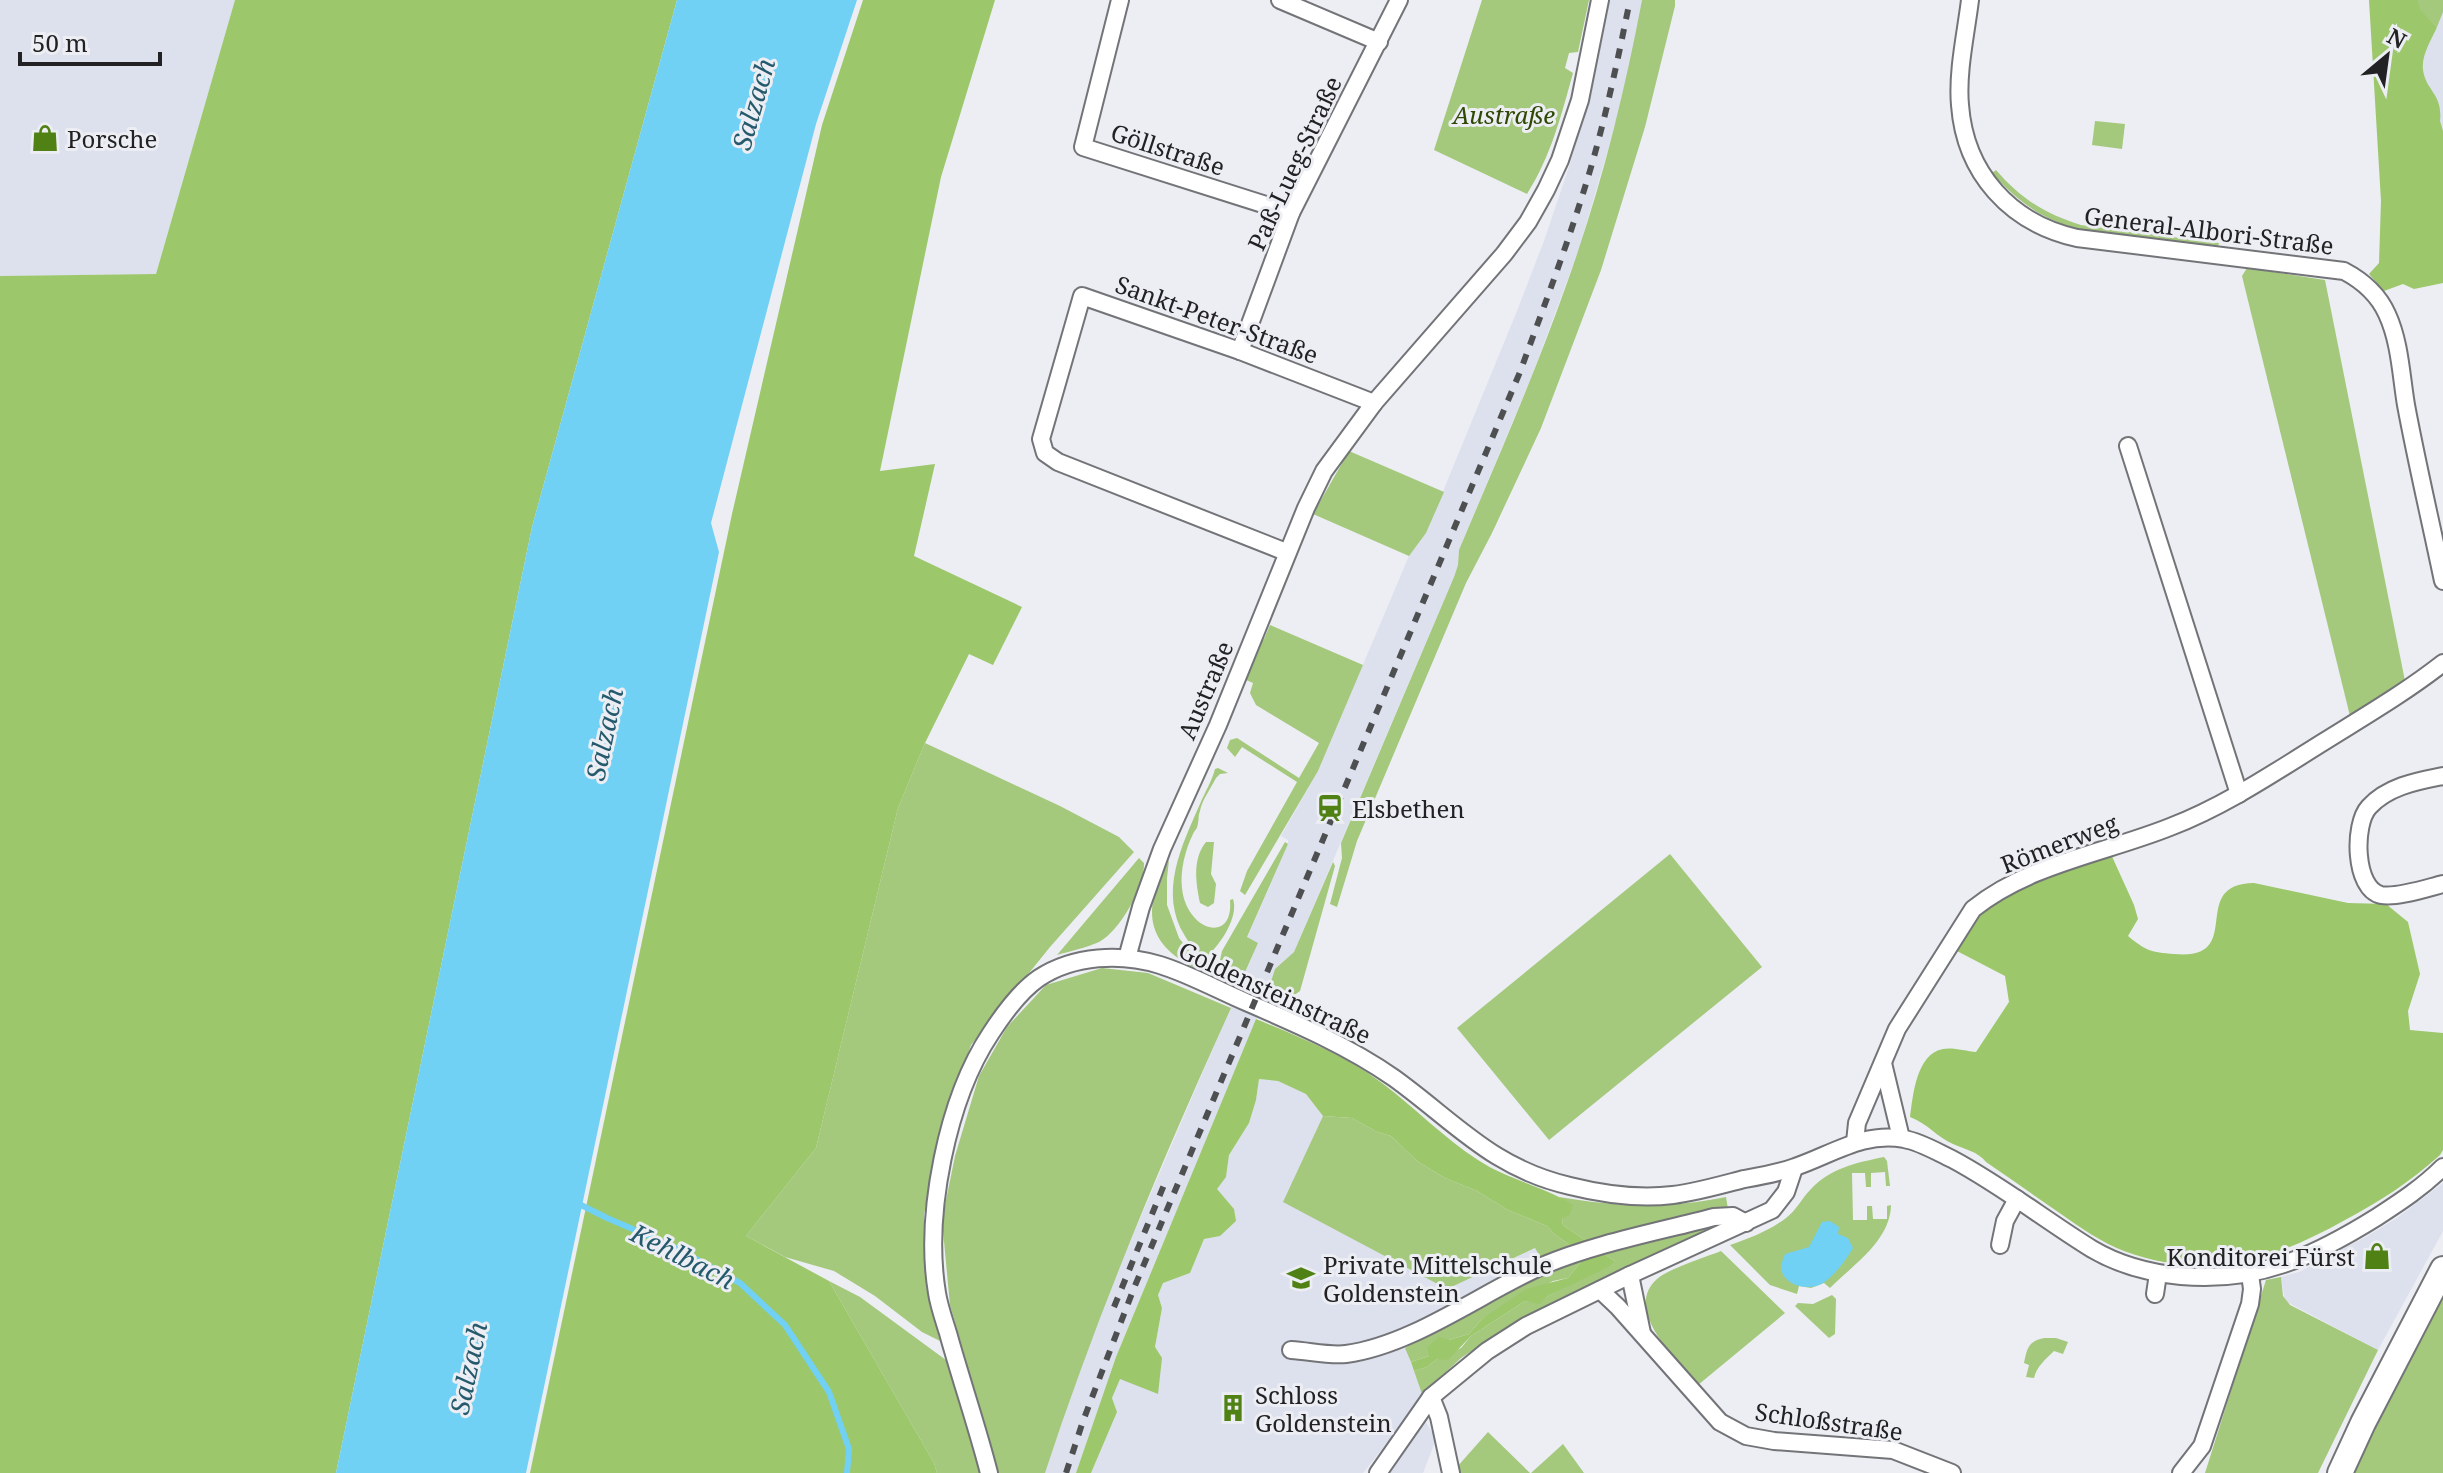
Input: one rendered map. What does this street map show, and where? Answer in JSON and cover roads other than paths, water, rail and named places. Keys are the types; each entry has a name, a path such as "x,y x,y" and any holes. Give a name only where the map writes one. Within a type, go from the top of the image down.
{"main road":[{"path":"2340,1473 2443,1269"}],"street":[{"name":"Göllstraße","path":"1120,0 1083,147 1291,213"},
{"path":"1280,0 1379,42"},
{"name":"Paß-Lueg-Straße","path":"1240,351 1291,213 1399,0"},
{"name":"Austraße","path":"1127,958 1162,849 1230,696 1286,552 1324,471 1374,403 1504,254 1546,190 1560,160 1580,100 1600,0"},
{"name":"General-Albori-Straße","path":"1970,0 1959,102 1966,141 1980,174 2025,217 2050,231 2087,240 2344,271 2378,296 2395,336 2443,581"},
{"name":"Sankt-Peter-Straße","path":"1286,552 1058,462 1045,453 1041,439 1082,296 1240,351 1374,403"},
{"path":"2128,446 2239,794"},
{"name":"Römerweg","path":"1855,1142 1857,1123 1897,1029 1973,909 1986,898 2039,871 2170,827 2239,794 2416,684 2443,663"},
{"path":"2443,776 2412,782 2371,804 2364,813 2358,834 2365,879 2378,895 2443,884"},
{"name":"Goldensteinstraße","path":"989,1473 937,1295 932,1236 939,1177 968,1076 989,1036 1029,986 1043,975 1075,963 1102,957 1127,958 1159,965 1318,1035 1394,1079 1479,1146 1540,1178 1571,1187 1624,1195 1672,1195 1794,1168 1855,1142 1901,1138"},
{"path":"1883,1062 1901,1138 1925,1145 1966,1167 2091,1248 2128,1265 2158,1274 2215,1278 2250,1274 2293,1261 2361,1227 2406,1199 2443,1167"},
{"path":"1378,1473 1431,1397 1487,1351 1526,1326 1772,1210 1786,1192 1794,1168"},
{"path":"2000,1245 2005,1221 2017,1199"},
{"path":"1291,1350 1344,1354 1374,1347 1406,1336 1542,1267 1581,1252 1714,1217 1733,1216 1746,1223"},
{"path":"2081,1264 2091,1248"},
{"path":"2155,1294 2158,1274"},
{"path":"2181,1473 2202,1446 2216,1410 2250,1304 2250,1274"},
{"name":"Schloßstraße","path":"1630,1275 1643,1335"},
{"name":"Schloßstraße","path":"1600,1290 1720,1422 1746,1436 1893,1450 1952,1473"},
{"path":"1431,1397 1439,1417 1451,1473"}],"water":[{"name":"Salzach","path":"677,0 857,0 816,124 711,523 719,552 526,1473 336,1473 532,527"},
{"path":"1830,1221 1839,1227 1838,1234 1848,1238 1853,1248 1850,1253 1836,1272 1818,1286 1804,1287 1791,1283 1781,1267 1785,1254 1809,1247 1822,1222"}],"waterway":[{"name":"Kehlbach","path":"577,1203 670,1245 740,1283 785,1325 829,1392 849,1449 847,1473"}],"railway":[{"path":"1066,1473 1134,1288 1520,372 1589,174 1630,0"},
{"path":"1114,1307 1164,1185"}],"place":[{"name":"Porsche","path":"45,138"},
{"name":"Elsbethen","path":"1330,808"},
{"name":"Konditorei Fürst","path":"2377,1256"},
{"name":"Private Mittelschule Goldenstein","path":"1301,1278"},
{"name":"Schloss Goldenstein","path":"1233,1408"}]}
